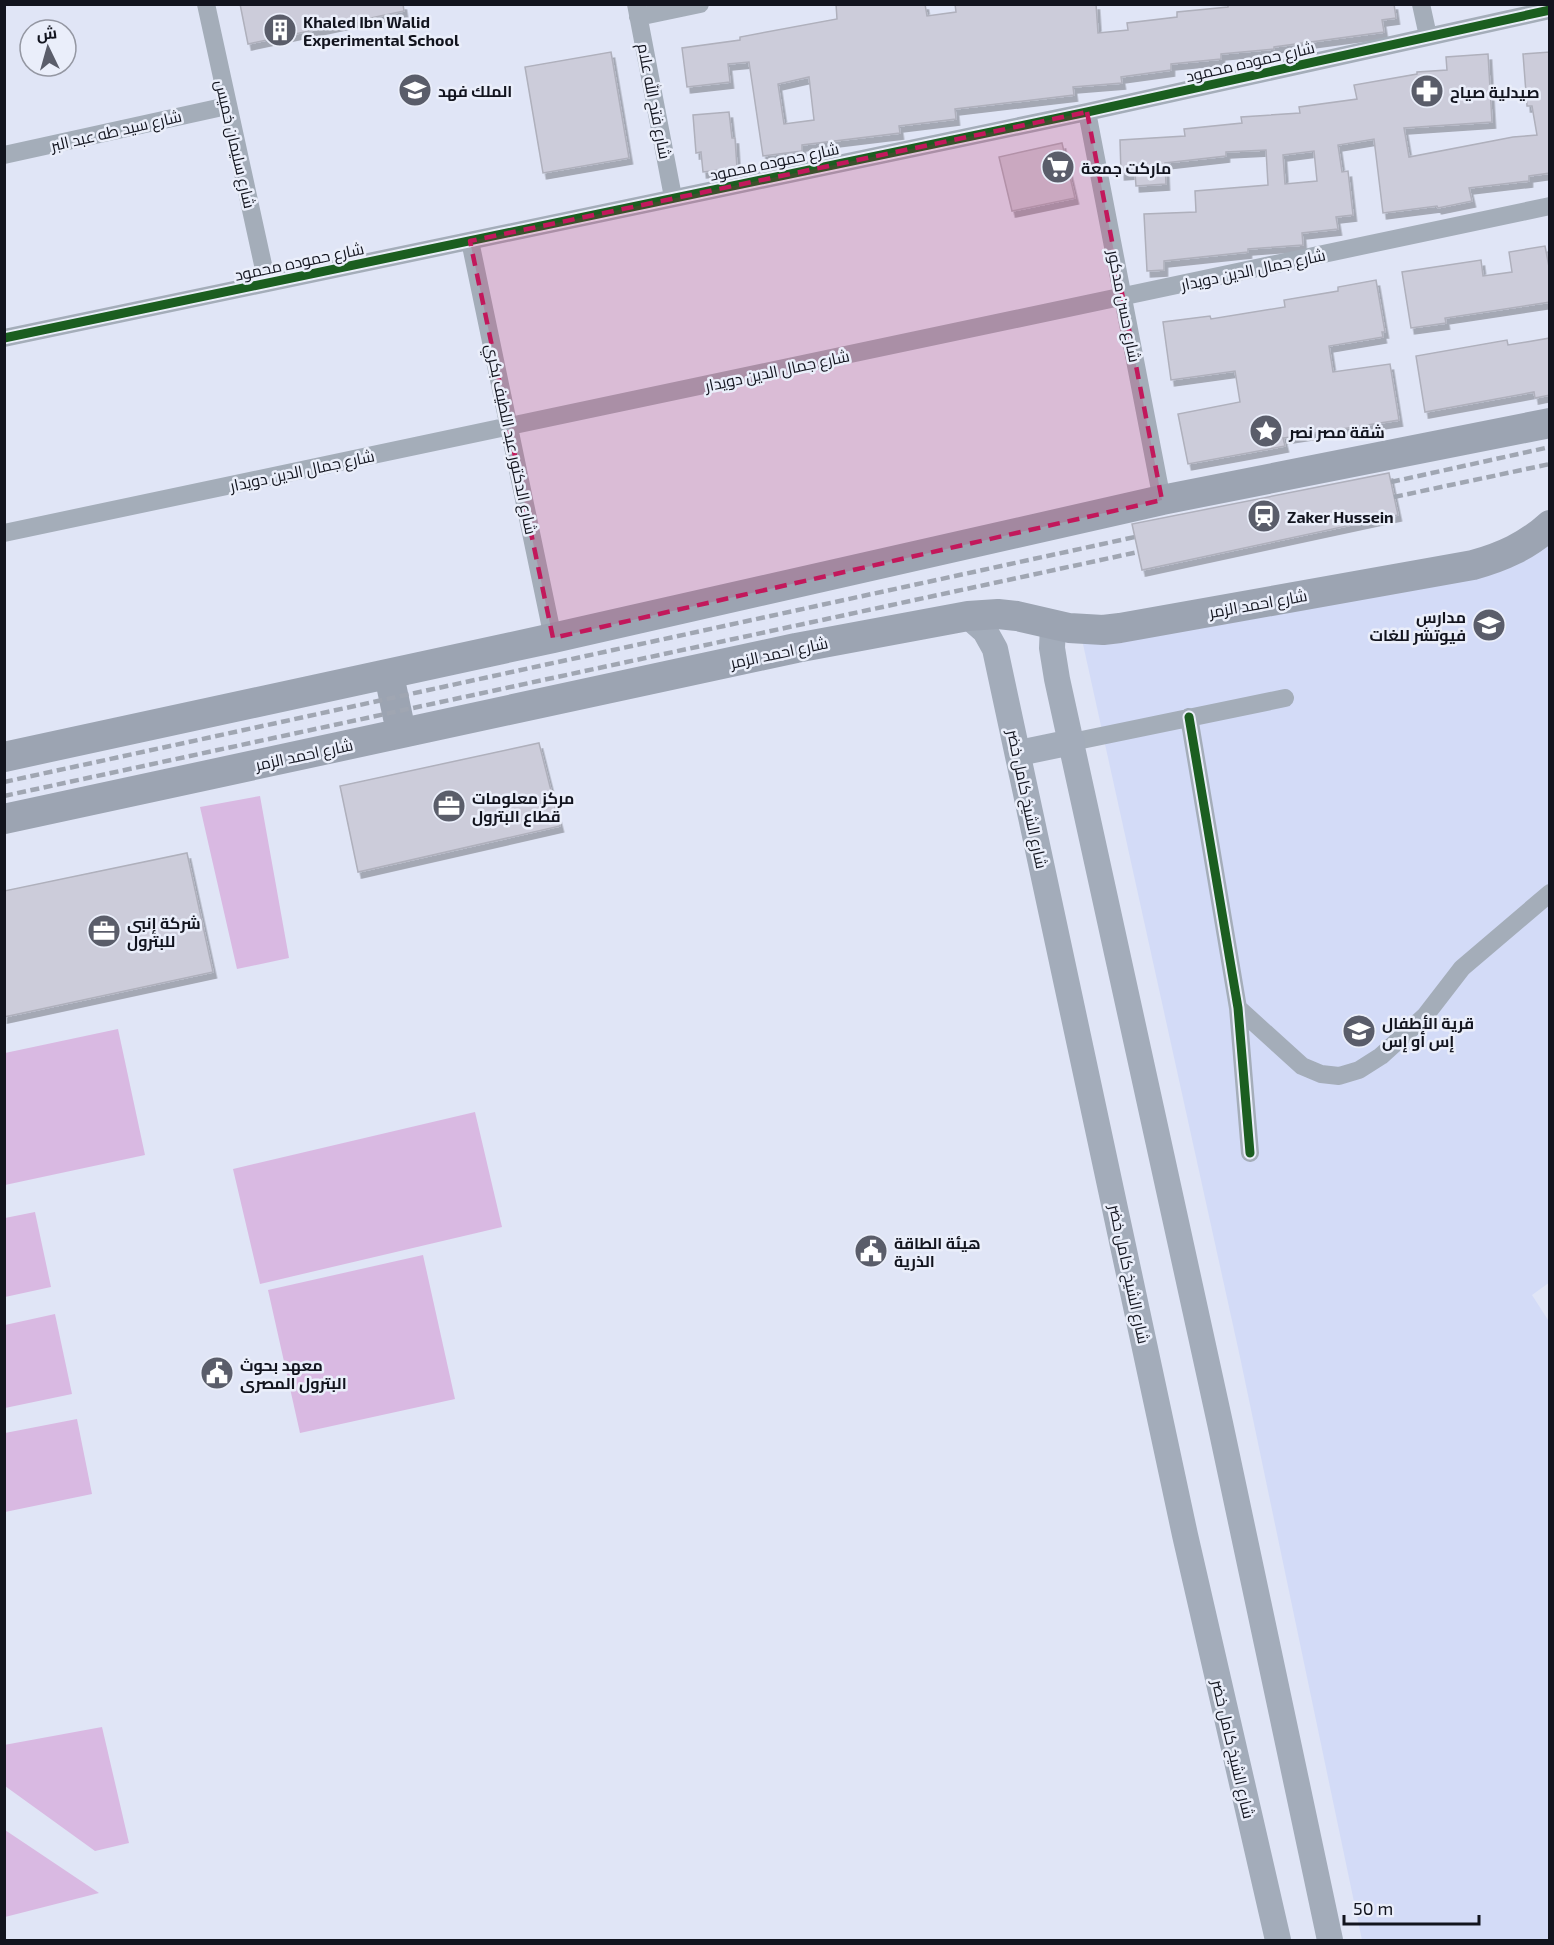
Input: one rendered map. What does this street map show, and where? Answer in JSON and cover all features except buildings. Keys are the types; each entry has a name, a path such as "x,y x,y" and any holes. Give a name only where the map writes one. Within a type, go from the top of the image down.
{"main road":[{"path":"4,757 389,675 1162,500 1550,423"},
{"name":"شارع احمد الزمر","path":"4,819 796,648 968,616 1008,615 1053,625 1086,629 1120,628 1473,565 1522,546 1550,525"},
{"name":"شارع الشيخ كامل خضر","path":"968,616 985,631 995,649 1185,1535 1278,1941"},
{"path":"1053,625 1054,664 1220,1423 1330,1941"},
{"path":"389,675 401,732"},
{"path":"1019,753 1072,742"}],"street":[{"name":"شارع سليمان خميس","path":"206,4 267,283"},
{"path":"637,11 700,4"},
{"path":"1421,4 1428,36"},
{"name":"شارع حموده محمود","path":"4,338 1087,112 1550,10"},
{"name":"شارع فتح الله علام","path":"637,11 673,197"},
{"name":"شارع سيد طه عبد البر","path":"4,155 227,106"},
{"name":"شارع حسن مدكور","path":"1087,112 1162,500"},
{"name":"شارع جمال الدين دويدار","path":"4,533 1550,206"},
{"name":"شارع الدكتور عبد اللطيف بكري","path":"470,241 553,638"},
{"path":"1072,742 1285,698"},
{"path":"1189,717 1238,1008 1250,1153"},
{"path":"1238,1008 1302,1066 1322,1074 1339,1076 1359,1070 1381,1056 1425,1016 1462,968 1550,893"}],"highlighted area":[{"path":"1087,112 1162,500 553,638 470,241"}],"shaded area":[{"name":"قرية الأطفال إس أو إس","path":"1549,534 1550,1282 1532,1295 1550,1323 1549,1940 1362,1940 1240,1357 1079,626 1408,566"},
{"path":"260,796 289,958 237,969 200,807"},
{"path":"118,1029 145,1155 5,1185 5,1053"},
{"path":"475,1112 502,1227 260,1284 233,1169"},
{"path":"35,1212 51,1287 5,1297 5,1218"},
{"path":"423,1255 455,1399 300,1433 268,1290"},
{"path":"55,1314 72,1394 5,1408 5,1325"},
{"path":"77,1419 92,1494 5,1512 5,1433"},
{"path":"102,1727 129,1843 95,1851 5,1786 4,1745"},
{"path":"5,1830 99,1893 5,1917"}],"railway":[{"path":"1391,482 1550,447"},
{"path":"1394,497 1550,464"},
{"path":"4,782 1135,537"},
{"path":"4,796 1138,552"}],"cycle path":[{"path":"4,338 1087,112 1550,10"},
{"path":"1189,717 1238,1008 1250,1153"}],"place":[{"name":"Khaled Ibn Walid Experimental School","path":"280,30"},
{"name":"الملك فهد","path":"415,90"},
{"name":"صيدلية صياح","path":"1427,91"},
{"name":"ماركت جمعة","path":"1058,167"},
{"name":"شقة مصر نصر","path":"1266,431"},
{"name":"Zaker Hussein","path":"1264,516"},
{"name":"مدارس فيوتشر للغات","path":"1489,625"},
{"name":"مركز معلومات قطاع البترول","path":"449,806"},
{"name":"شركة إنبى للبترول","path":"104,931"},
{"name":"قرية الأطفال إس أو إس","path":"1359,1031"},
{"name":"هيئة الطاقة الذرية","path":"871,1251"},
{"name":"معهد بحوث البترول المصرى","path":"217,1373"}]}
